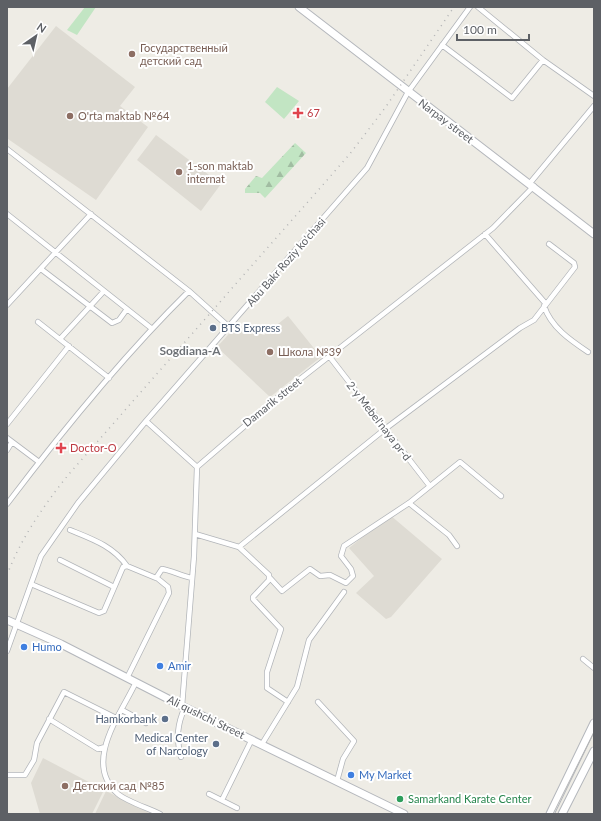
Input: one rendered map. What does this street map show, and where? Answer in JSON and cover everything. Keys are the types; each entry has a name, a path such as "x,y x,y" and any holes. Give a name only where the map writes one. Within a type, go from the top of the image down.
{"main road":[{"name":"Narpay street","path":"299,7 594,234"},
{"name":"Ali qushchi Street","path":"7,620 16,623 404,814"},
{"path":"550,814 594,723"},
{"path":"562,814 594,751"}],"street":[{"name":"Abu Bakr Roziy ko'chasi","path":"7,651 41,556 78,503 146,421 367,168 408,92 470,7"},
{"path":"478,7 543,60 594,96"},
{"path":"442,45 512,98 543,60"},
{"name":"Damarik street","path":"197,467 290,386 485,234 532,185 594,106"},
{"path":"7,149 189,291 229,327"},
{"path":"7,214 151,328"},
{"path":"7,305 91,214"},
{"path":"485,234 545,305 552,322 566,336 588,352"},
{"path":"240,546 385,429 520,328 534,320 575,267 574,263 548,244"},
{"path":"41,269 112,322 119,320 127,309"},
{"path":"60,339 104,291"},
{"path":"7,504 39,462 151,328 189,291"},
{"path":"7,295 12,299"},
{"path":"38,322 109,378"},
{"path":"7,424 69,346"},
{"name":"2-y Mebel'naya pr-d","path":"329,356 429,485"},
{"path":"146,421 197,467 195,534 186,665 181,695 183,706 178,725 177,740 181,757"},
{"path":"7,438 39,462"},
{"path":"7,450 12,442"},
{"path":"195,534 240,546 282,591 310,569 320,576 330,575 346,583 353,576 351,569 341,556 344,546 410,502 429,485 460,462 501,496"},
{"path":"410,502 449,535 457,546"},
{"path":"70,530 107,546 121,557 127,566 157,578 168,587 168,593 127,678"},
{"path":"60,560 114,587"},
{"path":"30,584 99,614 104,611 123,567 127,566"},
{"path":"157,578 162,569 165,569 179,576 192,578"},
{"path":"270,578 253,597 253,599 281,629 267,672 267,688 288,702"},
{"path":"262,744 297,687 310,640 344,592"},
{"path":"583,659 594,668"},
{"path":"136,682 104,747 103,773 111,786 119,794 160,814"},
{"path":"7,775 24,775 34,760 37,743 64,692 118,719"},
{"path":"318,702 354,741 343,759 337,780"},
{"path":"122,710 146,723"},
{"path":"49,719 98,749 104,747"},
{"path":"222,800 252,739"},
{"path":"209,794 237,808"}],"shaded area":[{"name":"O'rta maktab №64","path":"56,26 135,87 120,106 148,127 96,200 8,139 7,89"},
{"name":"1-son maktab internat","path":"156,135 221,184 201,211 137,160"},
{"name":"Школа №39","path":"288,316 321,357 270,397 217,347 236,326 264,335"},
{"path":"390,515 442,559 391,617 386,619 356,593 374,576 349,548"},
{"name":"Детский сад №85","path":"43,758 104,790 92,814 40,814 31,783"},
{"path":"106,791 151,814 95,814"}],"green space":[{"path":"85,7 96,7 77,35 67,30"},
{"path":"277,87 299,101 284,119 265,102"},
{"path":"295,143 306,153 265,198 260,193 245,193 245,189 256,176 262,178"}],"tram line":[{"path":"553,814 594,732"}],"railway":[{"path":"7,575 26,535 42,510 69,474 349,155 385,108 454,7"}],"place":[{"name":"Государственный детский сад","path":"132,54"},
{"name":"67","path":"298,113"},
{"name":"O'rta maktab №64","path":"70,116"},
{"name":"1-son maktab internat","path":"179,172"},
{"name":"BTS Express","path":"213,328"},
{"name":"Школа №39","path":"270,352"},
{"name":"Doctor-O","path":"61,448"},
{"name":"Humo","path":"24,647"},
{"name":"Amir","path":"160,666"},
{"name":"Hamkorbank","path":"165,719"},
{"name":"Medical Center of Narcology","path":"216,744"},
{"name":"My Market","path":"351,775"},
{"name":"Детский сад №85","path":"65,786"},
{"name":"Samarkand Karate Center","path":"400,799"}],"district":[{"name":"Sogdiana-А","path":"190,351"}]}
